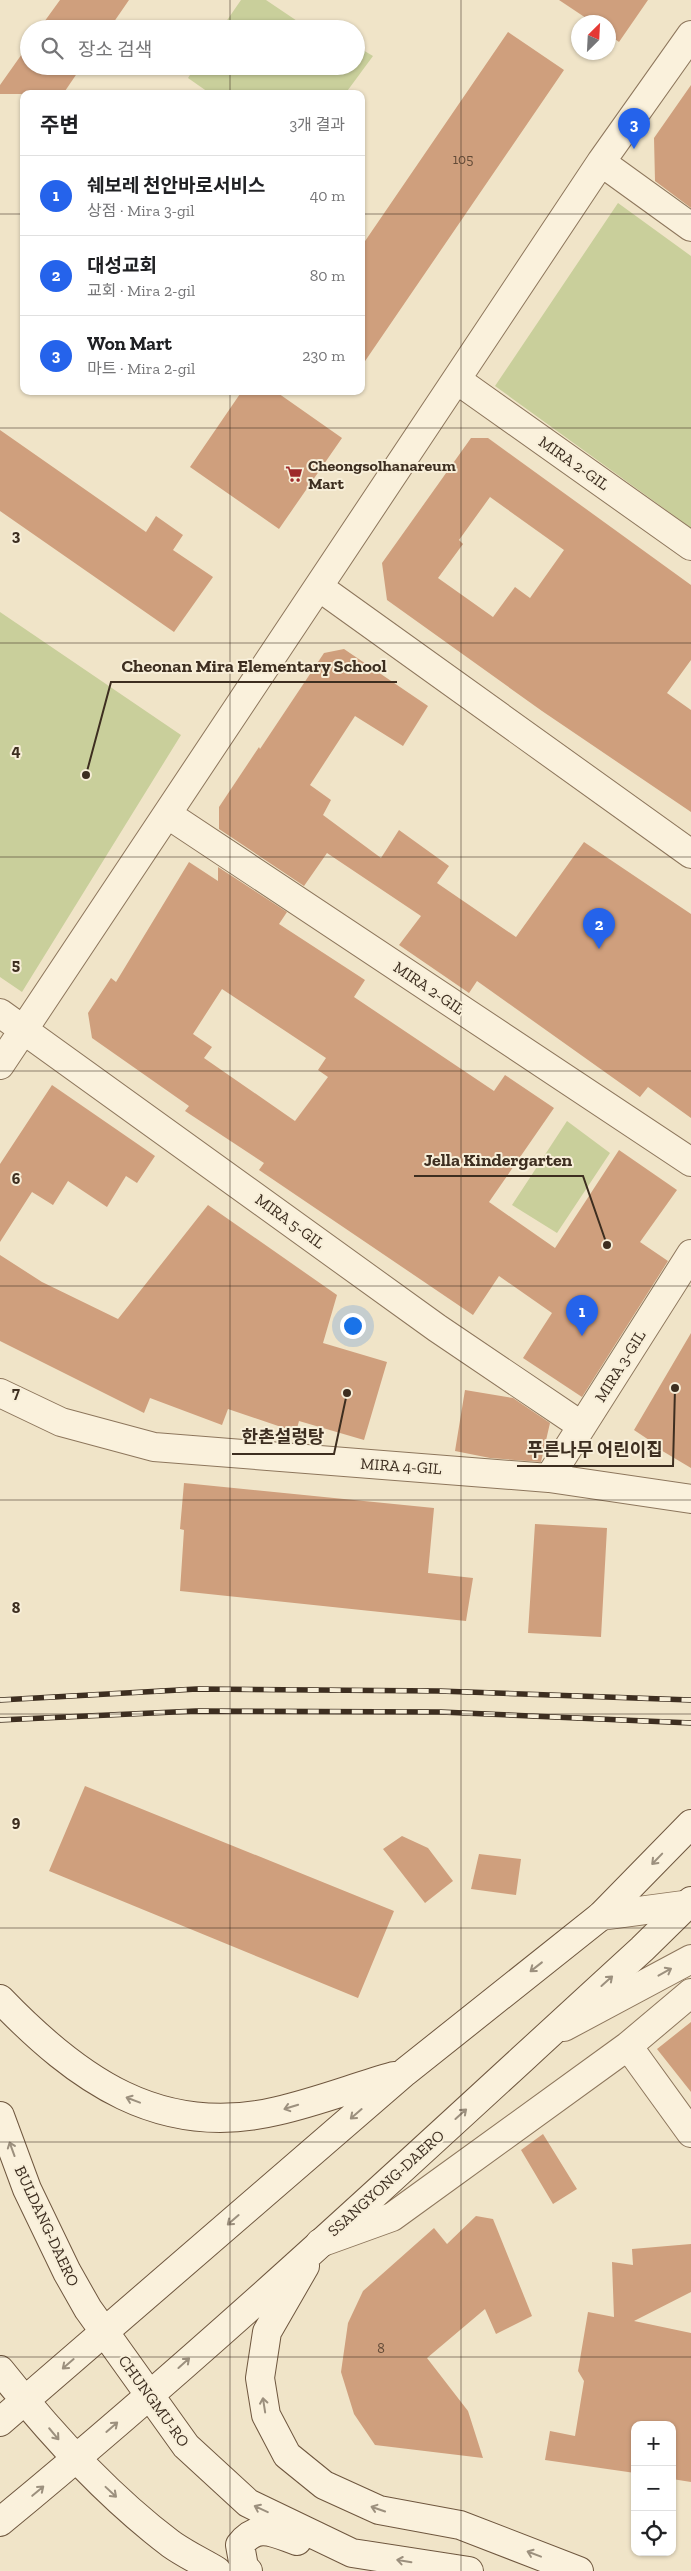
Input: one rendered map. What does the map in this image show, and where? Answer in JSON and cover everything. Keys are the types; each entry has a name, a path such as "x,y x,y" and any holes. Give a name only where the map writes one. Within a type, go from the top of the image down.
{"street":[{"path":"0,1065 601,162 691,35"},
{"path":"601,162 691,227"},
{"name":"MIRA 2-GIL","path":"456,380 691,546"},
{"path":"319,587 691,854"},
{"name":"MIRA 2-GIL","path":"167,814 691,1162"},
{"name":"MIRA 5-GIL","path":"0,1013 24,1028 437,1328 582,1426"},
{"name":"MIRA 3-GIL","path":"549,1478 691,1254"},
{"name":"MIRA 4-GIL","path":"0,1393 61,1422 154,1447 549,1478 691,1500"},
{"path":"0,2422 13,2399 105,2332 405,2072 601,1916 691,1824"},
{"path":"601,1916 690,1903"},
{"name":"SSANGYONG-DAERO","path":"76,2459 318,2244 545,2038 690,1903"},
{"path":"545,2038 691,1959"},
{"path":"579,2571 460,2525 379,2510 324,2485 287,2455 266,2415 260,2378 267,2332 318,2244 392,2217 628,2046 691,1993"},
{"path":"0,1999 24,2024 89,2078 130,2100 189,2118 230,2117 276,2112 405,2072"},
{"path":"628,2046 691,2133"},
{"name":"BULDANG-DAERO","path":"0,2116 27,2189 67,2272 88,2309 105,2332"},
{"name":"CHUNGMU-RO","path":"105,2332 148,2396 186,2446 248,2503 352,2553 469,2571"},
{"path":"0,2370 13,2399 76,2459 172,2544 217,2571"},
{"path":"0,2522 76,2459"},
{"path":"248,2571 244,2567 240,2545 248,2535 259,2530 300,2542 352,2553"}],"green space":[{"path":"241,0 266,0 296,20 227,20"},
{"path":"365,51 373,56 365,67"},
{"path":"190,75 359,75 348,90 205,90 188,78"},
{"path":"618,203 691,256 691,528 495,386"},
{"path":"0,612 181,735 22,992 0,977"},
{"path":"567,1121 610,1153 557,1233 512,1205"}],"building":[{"path":"60,0 129,0 115,20 46,20"},
{"path":"559,0 648,0 619,42 616,40 616,15 582,15"},
{"path":"508,32 564,70 365,361 365,241"},
{"path":"20,57 20,75 76,75 66,90 20,90 20,94 0,94 0,85"},
{"path":"691,85 691,208 655,181 654,138"},
{"path":"239,395 281,395 342,438 279,529 190,467"},
{"path":"0,430 146,532 156,516 183,535 173,550 213,577 174,632 0,511"},
{"path":"471,438 488,438 691,585 691,660 667,693 691,710 691,812 542,711 387,600 382,563","holes":["490,497 564,550 530,598 515,587 493,617 438,578 463,544 459,540"]},
{"path":"344,649 428,706 403,746 355,716 310,785 331,800 323,815 381,858 399,830 449,866 437,883 516,937 584,842 691,914 691,1118 648,1087 640,1097 477,981 469,993 399,945 421,916 327,853 304,886 219,829 219,807 324,653"},
{"path":"189,862 218,881 218,867 287,912 279,924 365,980 354,997 494,1091 505,1075 554,1108 489,1202 555,1248 619,1150 677,1190 640,1242 668,1261 582,1397 523,1358 552,1313 499,1276 473,1315 259,1170 264,1163 185,1111 189,1106 92,1038 88,1013 111,978 116,982","holes":["222,989 326,1058 318,1070 328,1077 295,1121 204,1058 212,1047 193,1034"]},
{"path":"52,1085 155,1156 137,1183 126,1176 107,1207 68,1181 53,1205 32,1192 0,1242 0,1164"},
{"path":"208,1205 337,1295 323,1343 387,1362 364,1440 299,1421 296,1432 228,1409 222,1425 150,1398 144,1413 0,1341 0,1255 42,1282 118,1319"},
{"path":"691,1333 691,1468 654,1446 655,1444 634,1430"},
{"path":"465,1390 513,1398 550,1423 541,1462 490,1458 455,1451"},
{"path":"184,1483 434,1508 428,1573 473,1578 466,1621 180,1591 184,1530 180,1529"},
{"path":"535,1524 607,1528 601,1637 528,1633"},
{"path":"85,1786 394,1911 358,1998 49,1871"},
{"path":"402,1836 428,1848 453,1881 425,1903 383,1849"},
{"path":"479,1854 521,1859 516,1895 471,1889"},
{"path":"691,2022 691,2092 657,2049"},
{"path":"543,2134 577,2189 553,2204 521,2150"},
{"path":"476,2216 493,2219 532,2316 496,2334 485,2309 427,2358 468,2411 483,2458 375,2445 354,2414 341,2372 348,2323 363,2291 434,2228 447,2244"},
{"path":"691,2244 691,2292 634,2321 691,2333 691,2482 676,2480 676,2421 631,2421 631,2472 545,2460 550,2431 575,2436 584,2381 578,2371 588,2312 614,2317 612,2262 633,2265 632,2249"}],"railway":[{"path":"0,1700 197,1689 439,1691 691,1700"},
{"path":"0,1720 196,1711 441,1712 691,1723"}],"place":[{"name":"Won Mart","path":"634,149"},
{"name":"Cheongsolhanareum Mart","path":"294,474"},
{"name":"Cheonan Mira Elementary School","path":"86,775"},
{"name":"대성교회","path":"599,949"},
{"name":"Jella Kindergarten","path":"607,1245"},
{"name":"쉐보레 천안바로서비스","path":"582,1336"},
{"name":"푸른나무 어린이집","path":"675,1388"},
{"name":"한촌설렁탕","path":"347,1393"}]}
